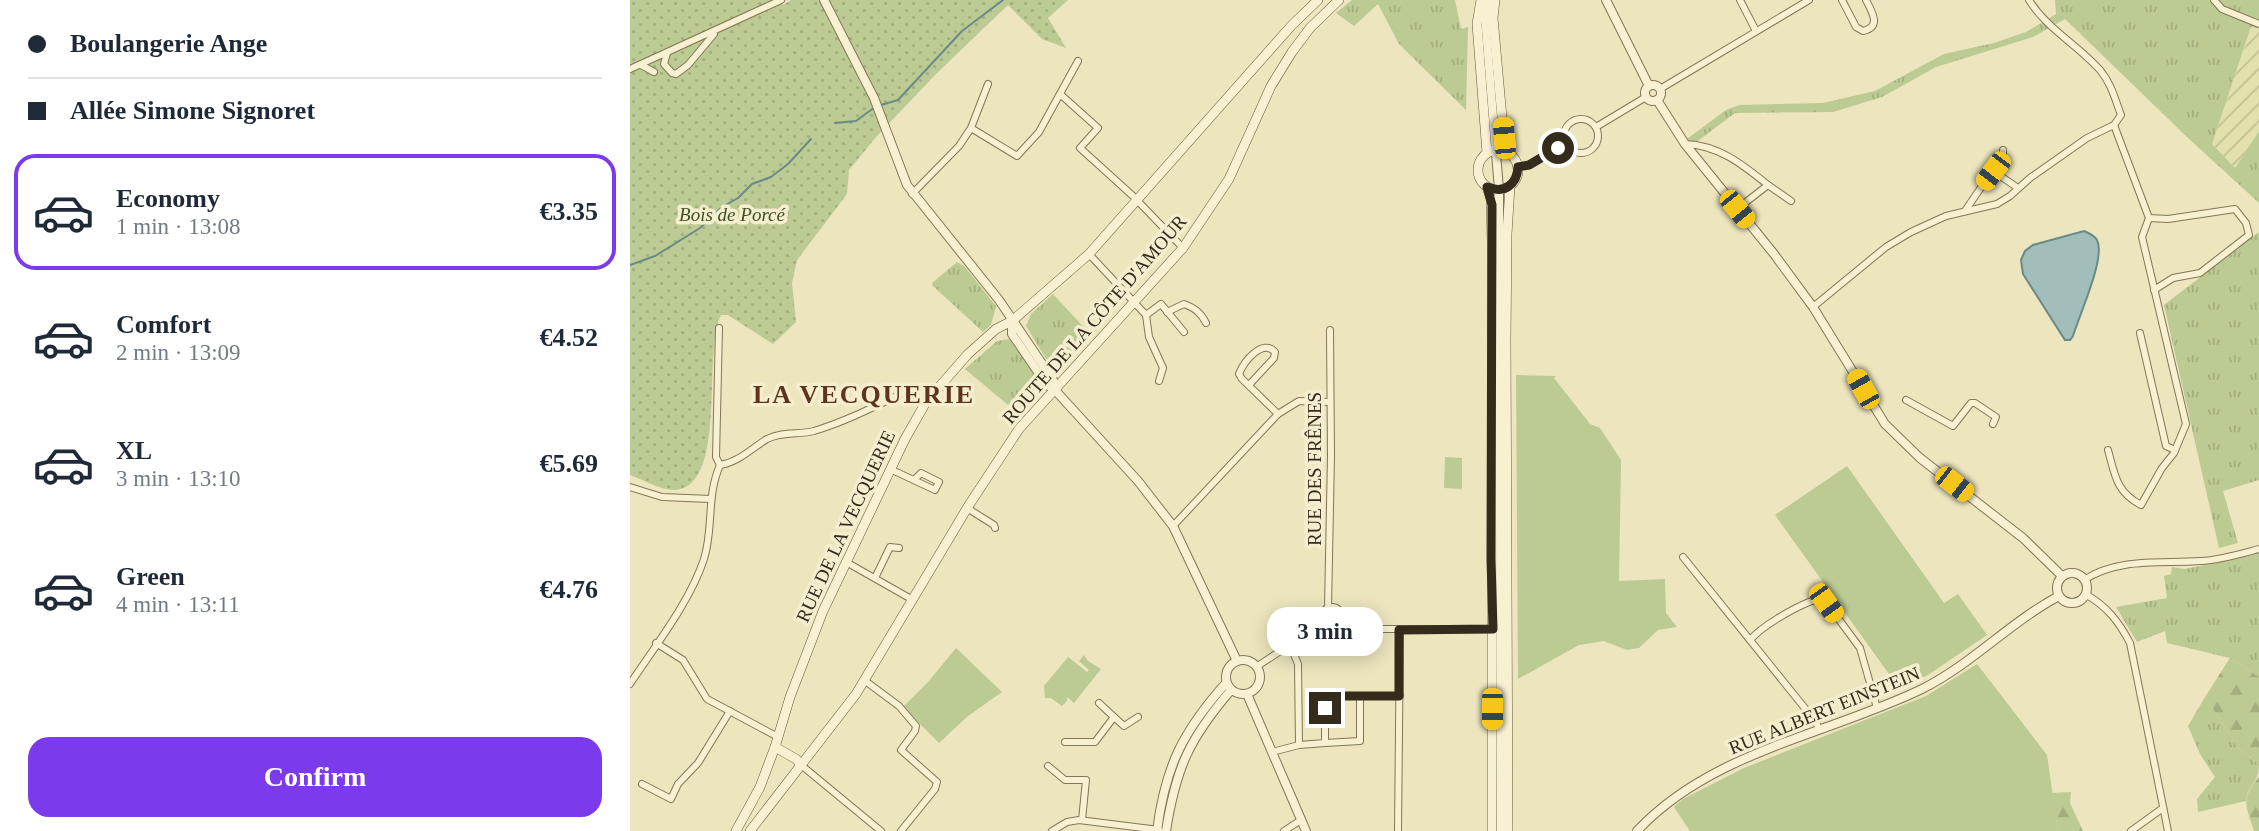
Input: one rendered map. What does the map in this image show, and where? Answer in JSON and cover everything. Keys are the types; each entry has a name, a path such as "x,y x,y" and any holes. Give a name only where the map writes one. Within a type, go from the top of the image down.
{"main road":[{"name":"RUE DE LA VECQUERIE","path":"778,737 814,632 890,469 929,397 968,354 996,329 1012,321 1089,254 1292,25 1318,0"},
{"name":"ROUTE DE LA CÔTE D'AMOUR","path":"750,831 856,694 967,508 1018,429 1183,248 1229,179 1261,107 1284,64 1304,35 1339,0"},
{"path":"1481,0 1477,24 1486,142 1496,151 1513,158 1518,167 1516,178 1510,186 1499,190 1487,187"},
{"path":"1492,831 1492,218 1491,199 1478,172 1480,161 1496,151 1504,138 1493,18 1494,0"},
{"path":"1508,831 1506,286 1510,186"},
{"path":"736,831 751,805 778,737"},
{"path":"775,747 801,765"}],"street":[{"path":"824,0 876,104 899,168 912,194 999,300 1012,321 1012,334 1047,385 1054,389 1138,481 1173,526 1237,661"},
{"path":"1488,0 1485,17 1499,190 1500,831"},
{"path":"1606,0 1648,86"},
{"path":"1740,0 1756,31"},
{"path":"1660,89 1809,0"},
{"path":"1842,0 1856,27 1863,31 1875,24 1866,0"},
{"path":"1813,307 1893,243 1946,216 1997,204 2087,138 2114,125 2121,115 2107,80 2098,68 2048,24 2029,0"},
{"path":"2214,0 2222,9 2259,24"},
{"path":"630,69 778,1"},
{"path":"667,53 664,64 676,74 688,65 718,30"},
{"path":"971,128 1017,156 1040,132 1078,61"},
{"path":"640,65 654,72"},
{"path":"912,194 959,146 971,128 988,85"},
{"path":"1648,86 1656,85 1660,89 1661,94 1657,100"},
{"path":"1646,97 1648,86"},
{"path":"1060,94 1098,128 1080,148 1137,200 1183,248"},
{"path":"1646,97 1657,100"},
{"path":"1595,127 1646,97"},
{"path":"1657,100 1685,144 1813,307 1874,410 1895,435 1920,458 2023,538 2062,576"},
{"path":"1573,121 1588,121 1595,127 1598,141 1587,152 1572,151 1565,144 1564,133 1573,121"},
{"path":"2108,450 2117,482 2127,498 2141,505 2175,450 2186,424 2142,237 2149,218 2114,125"},
{"path":"1518,167 1529,165 1565,144"},
{"path":"1685,144 1707,147 1732,157 1791,201"},
{"path":"1965,211 2003,155 2003,150"},
{"path":"1993,171 2018,188"},
{"path":"1737,209 1768,185"},
{"path":"2149,218 2168,219 2235,209 2246,223 2249,235 2200,273 2173,278 2154,290"},
{"path":"1089,254 1146,315 1149,337 1163,368 1159,380"},
{"path":"1146,315 1161,304 1184,332"},
{"path":"1167,312 1184,304 1202,314 1206,323"},
{"path":"630,684 700,570 709,539 713,483 720,465 716,457 719,327"},
{"name":"RUE DES FRÊNES","path":"1328,608 1330,330"},
{"path":"2140,333 2166,446 2175,450"},
{"path":"1249,385 1274,358 1275,352 1271,347 1261,347 1241,369 1240,374 1249,385 1278,414"},
{"path":"720,465 729,464 767,440 788,433 803,434 835,424 909,390 919,391 929,397"},
{"path":"1906,400 1952,426 1971,403 1975,403 1996,416 1993,424"},
{"path":"1173,526 1278,414 1299,401 1330,402"},
{"path":"890,469 914,480"},
{"path":"630,487 662,497 711,499"},
{"path":"967,508 995,525 995,528"},
{"path":"875,578 890,547 899,548"},
{"path":"2084,580 2103,571 2142,562 2213,560 2259,549"},
{"path":"1684,557 1819,729"},
{"path":"846,562 913,600"},
{"path":"2072,573 2084,580 2085,594 2080,600 2071,603 2059,596 2057,583 2062,576 2072,573"},
{"path":"2085,594 2112,614 2130,643 2168,831"},
{"name":"RUE ALBERT EINSTEIN","path":"1637,831 1664,805 1692,784 1819,729 1877,708 1939,679 2059,596"},
{"path":"1750,640 1773,621 1810,601 1826,603 1860,648 1872,699 1877,708"},
{"path":"1323,623 1322,616 1328,608 1339,610 1341,619 1355,629 1493,629"},
{"path":"1323,623 1333,627 1341,619"},
{"path":"1256,667 1323,623"},
{"path":"1398,831 1399,630"},
{"path":"656,643 683,660 707,699 778,737"},
{"path":"1290,645 1298,664 1299,745"},
{"path":"1237,661 1248,661 1256,667 1260,678 1252,692 1236,693 1229,687 1226,673 1237,661"},
{"path":"864,680 899,706 916,726 915,732 901,750 937,782 935,789 901,831"},
{"path":"1157,831 1166,780 1176,754 1199,715 1229,687"},
{"path":"1052,831 1067,822 1082,820 1164,831 1174,783 1181,765 1229,687"},
{"path":"1247,694 1306,831"},
{"path":"1325,743 1325,696 1399,696"},
{"path":"1272,752 1299,745 1360,741 1360,696"},
{"path":"1099,703 1124,726 1138,716"},
{"path":"642,784 671,799 678,784 698,763 730,711"},
{"path":"1065,742 1096,742 1114,717"},
{"path":"801,765 881,831"},
{"path":"1048,766 1065,780 1086,780 1082,820"},
{"path":"2131,831 2163,808"},
{"path":"1284,831 1301,820"}],"shaded area":[{"path":"2252,26 2259,28 2259,131 2235,168 2212,144"}],"green space":[{"name":"Bois de Porcé","path":"630,0 780,0 783,5 791,0 1068,0 1048,18 1066,48 1042,39 1008,5 936,74 876,137 849,170 847,194 797,260 792,283 796,322 773,344 728,315 721,315 713,358 708,442 702,465 692,482 676,490 659,487 630,475"},
{"path":"1352,0 1455,0 1461,29 1468,27 1466,110 1399,44 1378,4 1354,26 1336,13"},
{"path":"2055,0 2259,0 2259,28 2251,27 2212,144 2235,168 2259,131 2259,203 2065,19 2033,37 1936,67 1882,97 1833,112 1735,113 1691,146 1687,139 1726,110 1739,105 1823,103 1875,91 1944,54 1994,43 2026,32 2056,14"},
{"path":"2259,232 2259,480 2223,491 2238,543 2219,548 2164,305"},
{"path":"957,262 964,266 996,306 991,325 983,332 933,286 932,283"},
{"path":"1053,294 1091,335 1061,367 1051,367 1026,326 1031,314"},
{"path":"1010,339 1039,380 1008,405 965,369 997,341"},
{"path":"1516,375 1556,376 1554,378 1590,424 1600,428 1621,460 1619,581 1665,579 1666,613 1677,627 1658,630 1639,648 1627,650 1604,641 1579,645 1518,679"},
{"path":"1445,457 1462,458 1462,489 1444,488"},
{"path":"1847,466 1944,603 1958,594 1987,635 1928,675 1899,688 1775,515"},
{"path":"2259,554 2259,677 2230,658 2167,643 2165,631 2137,642 2116,607 2167,598 2164,576 2171,574 2172,567 2185,569"},
{"path":"956,648 1002,692 968,716 939,743 903,707"},
{"path":"1084,655 1101,669 1074,703 1067,697 1062,706 1051,698 1045,698 1044,686 1068,657 1087,672 1089,670 1079,661"},
{"path":"2230,658 2259,677 2259,764 2238,748 2205,697"},
{"path":"1977,664 2047,755 2058,831 1690,831 1674,807 1683,799 1744,768 1926,696"},
{"path":"2205,697 2238,748 2259,764 2246,801 2198,812 2197,799 2215,777 2200,754 2188,726"},
{"path":"2259,777 2259,831 2254,831 2246,802 2249,791"},
{"path":"2071,792 2070,803 2083,831 2058,831 2052,793"}],"water":[{"path":"2084,231 2097,240 2098,260 2073,336 2070,340 2065,340 2023,274 2021,260 2025,251 2033,245"}],"waterway":[{"path":"881,105 898,100 962,31 1003,0"},
{"path":"835,123 856,121 875,107"},
{"path":"630,265 655,256 700,228 752,184 771,177 788,164 811,139"}],"district":[{"name":"LA VECQUERIE","path":"864,394"}],"route":[{"path":"1325,708 1325,696 1399,696 1399,630 1493,629 1492,205 1487,187 1499,190 1510,186 1516,178 1518,167 1529,165 1558,148"}]}
